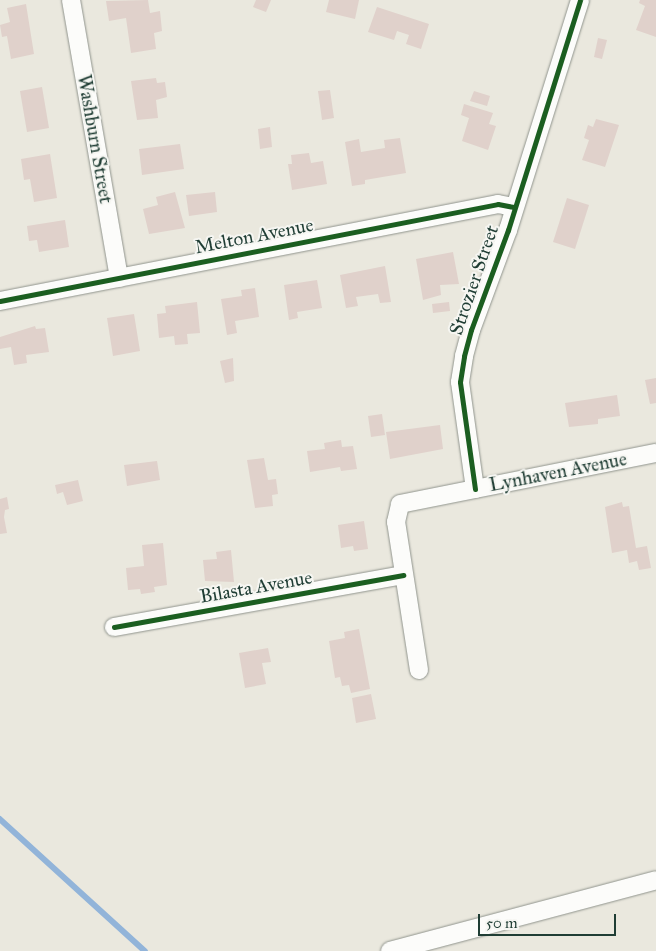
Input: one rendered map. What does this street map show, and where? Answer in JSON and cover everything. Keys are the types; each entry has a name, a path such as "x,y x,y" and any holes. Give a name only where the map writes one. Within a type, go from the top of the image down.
{"street":[{"name":"Washburn Street","path":"72,0 119,278"},
{"name":"Strozier Street","path":"474,489 460,382 471,330 514,207 580,0"},
{"name":"Melton Avenue","path":"0,301 498,204 514,207"},
{"name":"Lynhaven Avenue","path":"403,575 396,522 400,504 656,453"},
{"name":"Bilasta Avenue","path":"114,627 403,575"},
{"path":"403,575 419,670"},
{"path":"396,948 656,880"}],"building":[{"path":"148,0 150,13 160,11 162,31 154,33 156,49 131,53 126,18 109,21 106,1"},
{"path":"256,0 271,0 266,12 253,7"},
{"path":"329,0 359,0 355,19 326,12"},
{"path":"640,0 656,0 656,37 636,30 645,6 639,3"},
{"path":"26,4 34,54 11,59 7,36 2,37 0,25 10,22 7,8"},
{"path":"377,7 429,24 421,49 406,44 409,35 397,31 394,40 368,32"},
{"path":"598,38 607,40 602,59 594,57"},
{"path":"156,78 157,83 165,82 167,97 156,100 158,118 137,120 131,81"},
{"path":"42,87 49,128 27,132 20,91"},
{"path":"330,90 334,118 322,120 318,91"},
{"path":"474,91 490,96 487,106 470,101"},
{"path":"464,104 493,113 489,124 496,126 488,150 462,141 469,118 461,115"},
{"path":"596,119 619,125 605,167 582,160 589,140 584,138 588,125 593,127"},
{"path":"270,127 272,147 260,149 258,129"},
{"path":"400,138 406,173 365,180 365,184 352,186 345,142 359,139 361,152 385,148 384,140"},
{"path":"180,144 184,169 142,175 139,149"},
{"path":"309,153 311,163 323,161 327,184 292,190 288,164 292,164 291,155"},
{"path":"50,154 57,198 34,202 30,179 24,180 21,159"},
{"path":"175,192 185,228 149,234 143,209 158,205 156,197"},
{"path":"215,192 217,212 189,216 186,195"},
{"path":"567,198 589,205 575,249 553,242"},
{"path":"65,220 69,247 39,252 37,240 29,241 27,226"},
{"path":"453,252 459,284 440,285 441,295 423,300 416,259"},
{"path":"385,266 391,302 380,303 378,294 356,297 358,306 346,308 340,275"},
{"path":"317,280 322,308 297,312 298,318 289,320 284,285"},
{"path":"255,288 259,317 235,321 237,333 227,335 221,299 242,296 241,290"},
{"path":"197,302 200,333 187,334 188,344 175,345 174,336 159,338 157,314 166,313 165,306"},
{"path":"449,302 450,311 433,313 432,304"},
{"path":"134,314 140,351 113,356 107,318"},
{"path":"35,326 36,329 45,328 49,352 26,355 27,363 14,365 11,347 0,349 0,337"},
{"path":"233,358 234,381 225,383 220,361"},
{"path":"656,378 656,403 650,404 645,380"},
{"path":"617,395 620,416 598,419 598,424 569,427 565,403"},
{"path":"382,414 385,435 371,437 368,416"},
{"path":"440,425 443,449 390,459 386,432"},
{"path":"341,440 342,447 353,446 357,469 341,471 340,467 310,472 307,451 325,449 324,443"},
{"path":"264,458 268,480 276,479 278,494 272,495 273,506 255,508 247,460"},
{"path":"157,461 160,480 127,486 124,465"},
{"path":"78,480 83,501 67,505 63,492 57,494 55,485"},
{"path":"7,497 9,509 5,510 4,517 7,533 0,534 0,499"},
{"path":"622,502 623,507 629,506 636,548 647,546 651,568 639,570 637,561 629,563 627,550 612,553 605,507"},
{"path":"364,521 368,549 354,551 353,546 341,548 338,525"},
{"path":"163,543 167,585 154,587 155,592 141,594 140,589 128,590 126,568 144,566 142,545"},
{"path":"231,550 234,582 205,581 203,560 217,559 216,552"},
{"path":"359,629 370,689 351,693 349,685 342,686 340,677 335,678 329,641 345,638 344,632"},
{"path":"268,648 271,662 262,663 266,684 245,688 239,653"},
{"path":"371,694 376,719 356,723 352,698"}],"waterway":[{"path":"0,819 145,951"}],"cycle path":[{"path":"475,489 460,382 464,356 471,330 508,230 580,0"},
{"path":"0,301 498,204 514,207"},
{"path":"114,627 403,575"}]}
